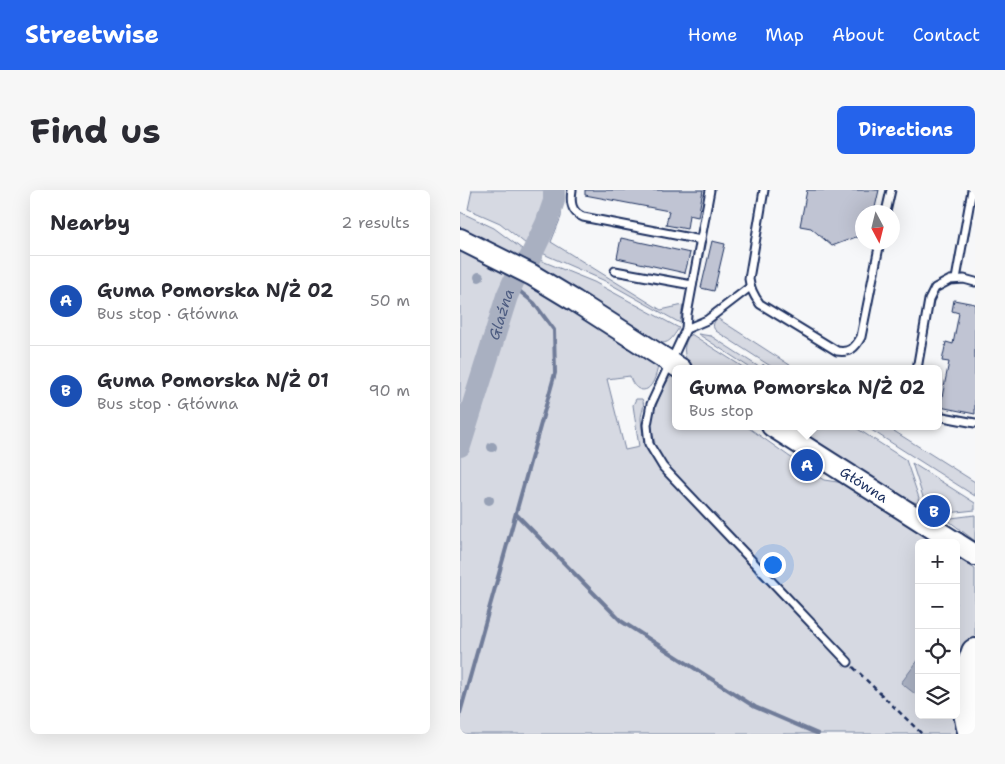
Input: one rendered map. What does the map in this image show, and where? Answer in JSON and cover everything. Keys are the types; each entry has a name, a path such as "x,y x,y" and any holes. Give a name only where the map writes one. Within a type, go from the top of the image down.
{"highway":[{"path":"972,734 966,710 965,694 967,678 975,652"}],"main road":[{"path":"460,239 532,275 675,365"},
{"name":"Główna","path":"778,430 950,539"},
{"name":"Główna","path":"960,546 975,555"}],"lane":[{"path":"572,190 574,211 583,217 701,240"},
{"path":"675,365 686,329 686,314 710,190"},
{"path":"764,190 748,279 753,295 760,304 837,351 844,352 852,349 857,345 861,337 878,250"},
{"path":"888,205 891,190"},
{"path":"956,279 972,190"},
{"path":"615,271 692,285"},
{"path":"918,365 929,300 935,288 956,279 964,278 975,282"},
{"path":"686,329 707,320 750,287"},
{"path":"672,370 651,404 647,425 650,444 663,467 848,662"},
{"path":"942,417 975,423"}],"path":[{"path":"848,662 922,734"}],"shaded area":[{"path":"472,190 563,190 561,217 551,242 661,310 683,305 680,323 603,280 548,256 526,244 500,223 468,209"},
{"path":"460,212 494,228 542,261 594,282 679,328 669,341 663,343 653,342 460,231"},
{"path":"460,247 495,263 658,363 654,381 644,390 633,384 630,376 607,379 625,450 639,447 633,405 636,399 642,399 643,402 641,419 644,445 655,443 652,428 653,415 666,383 672,376 672,430 752,430 800,464 796,469 807,476 810,472 824,480 844,483 929,539 915,539 915,719 960,719 960,560 975,569 975,634 964,655 964,734 460,734"},
{"path":"717,318 790,365 769,365 716,331 713,325"},
{"path":"691,334 740,365 690,365 685,352 688,338"},
{"path":"698,334 711,336 756,365 746,365"},
{"path":"792,430 859,430 906,460 919,498 917,503 886,491"},
{"path":"871,430 892,430 975,482 975,496"},
{"path":"912,463 975,503 975,510 948,513 924,500"},
{"path":"975,515 975,541 949,521 951,518"}],"water":[{"path":"915,664 915,694 901,683"}],"building":[{"path":"585,190 703,190 698,217 689,215 687,229 666,225 669,211 585,195"},
{"path":"807,190 879,190 876,205 855,205 855,237 832,246 811,228 800,226"},
{"path":"621,238 690,253 685,273 617,258"},
{"path":"712,241 725,244 714,291 701,288"},
{"path":"954,300 975,304 975,414 942,407 942,397 949,362 942,361 946,342 953,344 959,313 952,311"}],"waterway":[{"name":"Glaźna","path":"460,446 507,296 515,278 530,258 546,224 554,201 554,190"},
{"path":"460,713 555,373 554,330 534,303 512,285"},
{"name":"Glaźna","path":"460,427 465,429"},
{"path":"516,514 621,621 755,707 818,734"}],"place":[{"name":"Guma Pomorska N/Ż 02","path":"807,465"},
{"name":"Guma Pomorska N/Ż 01","path":"934,511"}]}
